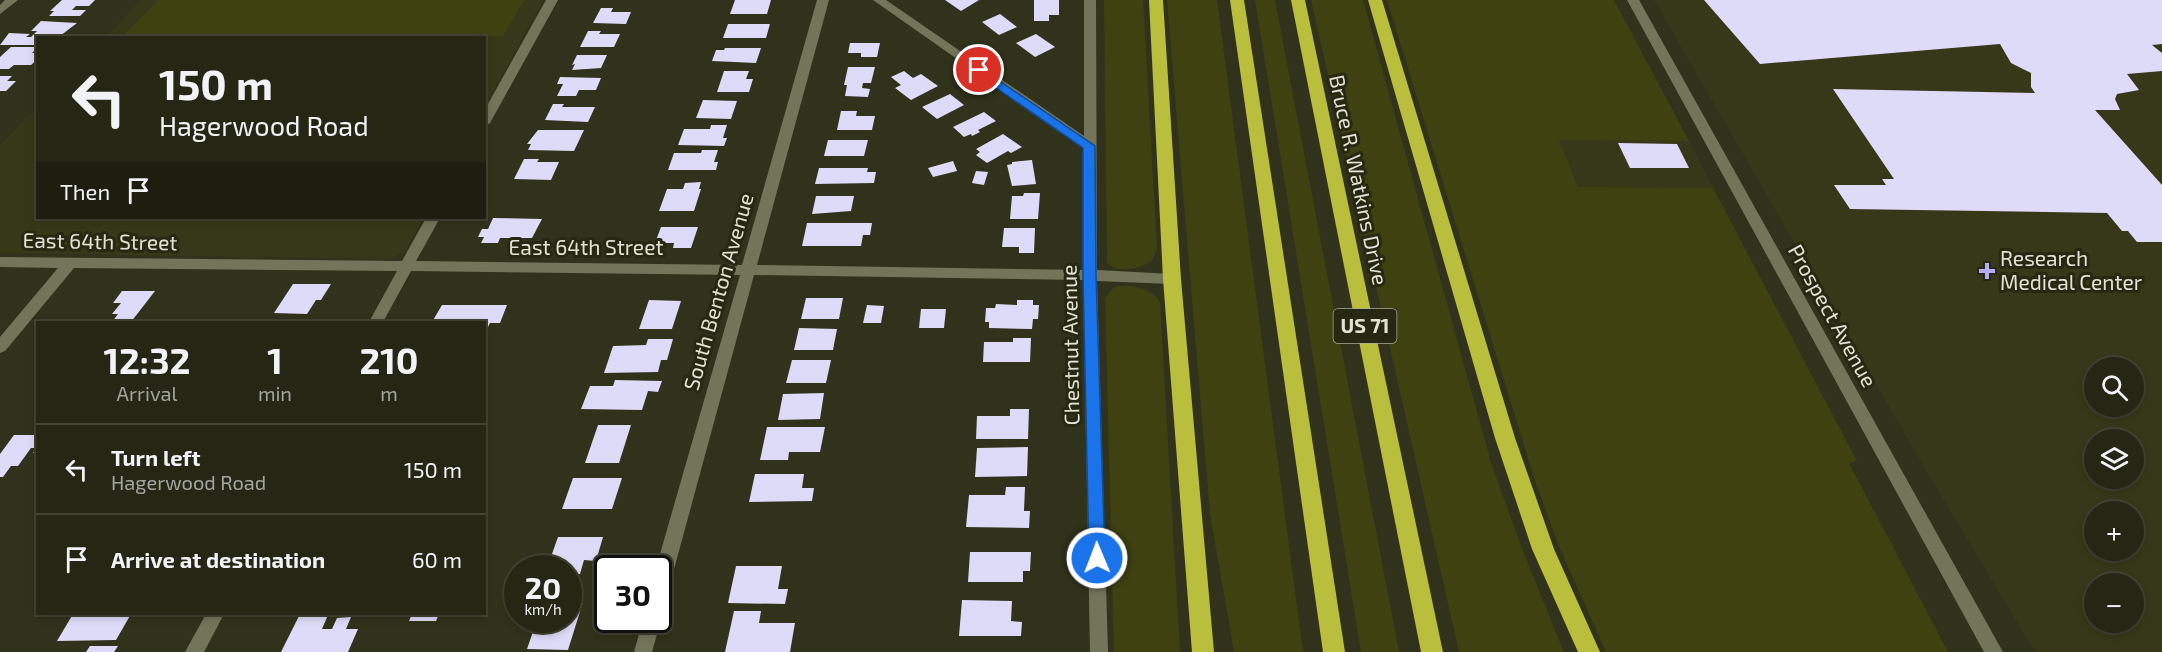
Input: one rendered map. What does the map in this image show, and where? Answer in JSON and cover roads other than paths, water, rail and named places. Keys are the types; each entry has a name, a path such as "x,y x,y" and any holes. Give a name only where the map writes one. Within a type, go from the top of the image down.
{"highway":[{"path":"1156,0 1172,279 1203,652"},
{"path":"1237,0 1334,652"},
{"name":"Bruce R. Watkins Drive","path":"1298,0 1432,652"},
{"path":"1375,0 1505,438 1543,549 1589,652"}],"street":[{"path":"0,11 12,0"},
{"path":"486,119 552,0"},
{"name":"South Benton Avenue","path":"669,555 823,0"},
{"path":"879,0 1089,146"},
{"name":"Chestnut Avenue","path":"1090,0 1090,275 1099,652"},
{"name":"Prospect Avenue","path":"1633,0 1994,652"},
{"path":"377,321 432,219"},
{"name":"East 64th Street","path":"0,262 749,270 1090,275 1172,279"},
{"path":"0,347 70,263"},
{"path":"194,652 214,615"},
{"path":"643,652 648,633"}],"place":[{"name":"Research Medical Center","path":"1987,271"}]}
